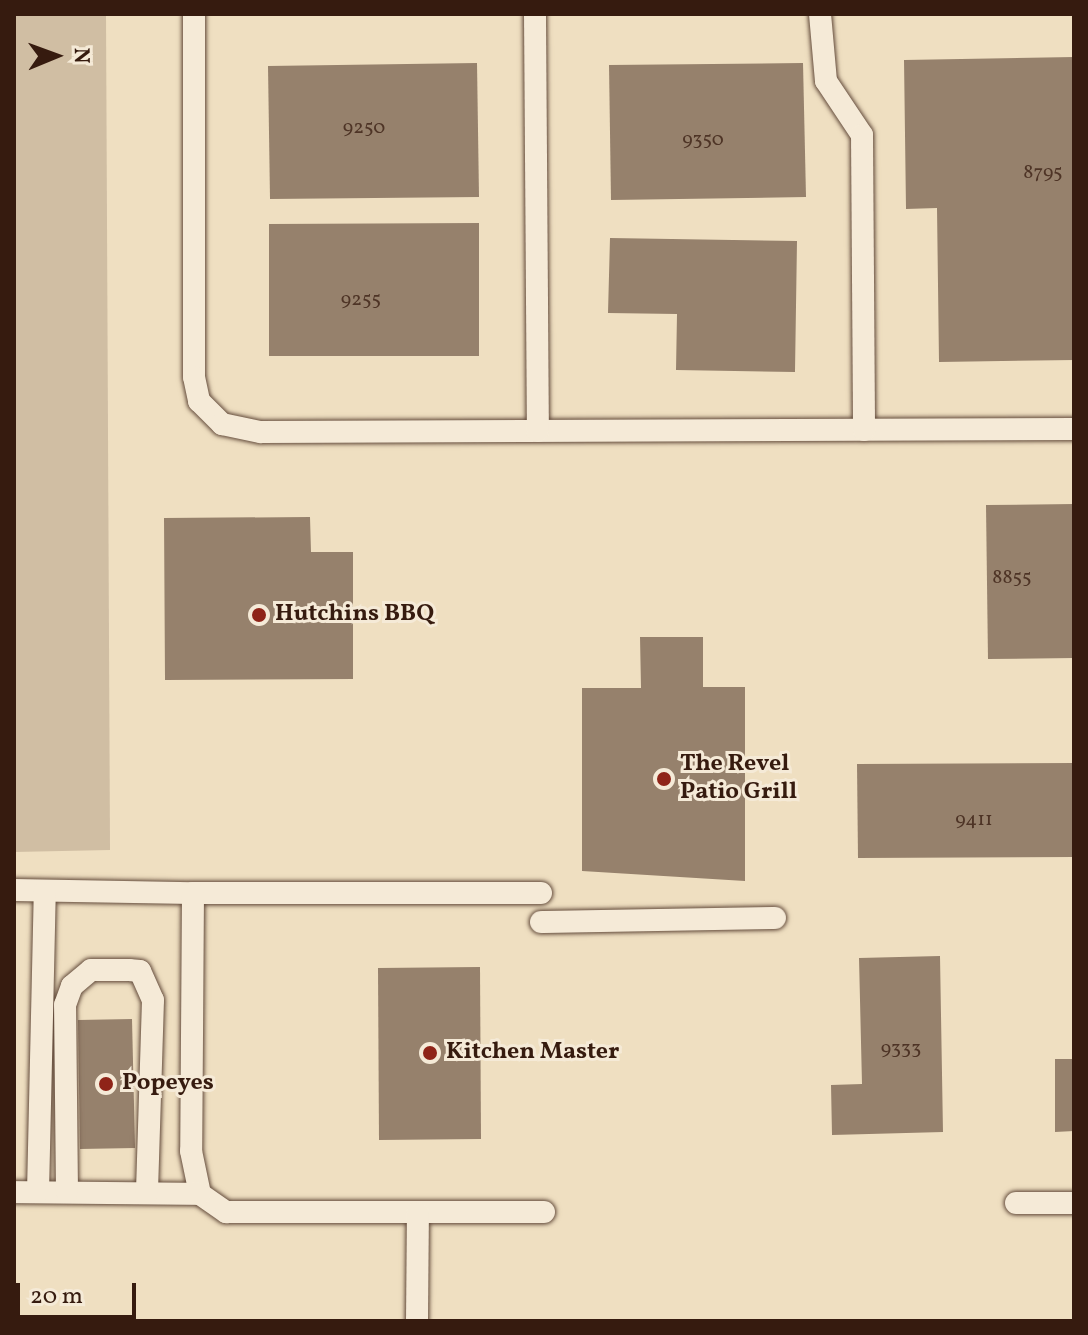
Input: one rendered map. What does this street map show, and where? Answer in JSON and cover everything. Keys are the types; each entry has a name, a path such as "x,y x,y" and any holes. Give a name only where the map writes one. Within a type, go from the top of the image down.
{"lane":[{"path":"194,14 194,377 211,415 248,431 1074,429"},
{"path":"535,14 538,431"},
{"path":"820,14 826,81 862,135 864,430"},
{"path":"14,890 541,893"},
{"path":"38,1192 45,891"},
{"path":"193,893 191,1151 200,1194"},
{"path":"541,922 775,918"},
{"path":"67,1192 65,1005 72,986 91,970 129,970 140,971 153,1000 147,1193"},
{"path":"14,1192 200,1194 226,1212 544,1212"},
{"path":"1016,1203 1074,1203"},
{"path":"417,1321 418,1213"}],"shaded area":[{"path":"14,14 106,14 110,850 14,852"}],"building":[{"path":"1074,57 1074,360 939,362 937,208 906,209 904,60"},
{"path":"477,63 479,197 270,199 268,66"},
{"path":"803,63 806,197 611,200 609,65"},
{"path":"479,223 479,356 269,356 269,224"},
{"path":"610,238 797,241 795,372 676,370 677,314 608,313"},
{"path":"1074,504 1074,658 988,659 986,505"},
{"name":"Hutchins BBQ","path":"310,517 311,552 353,552 353,679 165,680 164,518"},
{"name":"The Revel Patio Grill","path":"640,637 703,637 703,687 745,687 745,881 582,871 582,688 641,688"},
{"path":"1074,763 1074,857 858,858 857,764"},
{"path":"940,956 943,1132 832,1135 831,1085 862,1084 859,958"},
{"name":"Kitchen Master","path":"480,967 481,1139 379,1140 378,968"},
{"name":"Popeyes","path":"132,1019 135,1148 80,1149 78,1020"},
{"path":"1055,1059 1074,1059 1074,1131 1055,1132"}],"place":[{"name":"Hutchins BBQ","path":"259,615"},
{"name":"The Revel Patio Grill","path":"664,779"},
{"name":"Kitchen Master","path":"430,1053"},
{"name":"Popeyes","path":"106,1084"}]}
